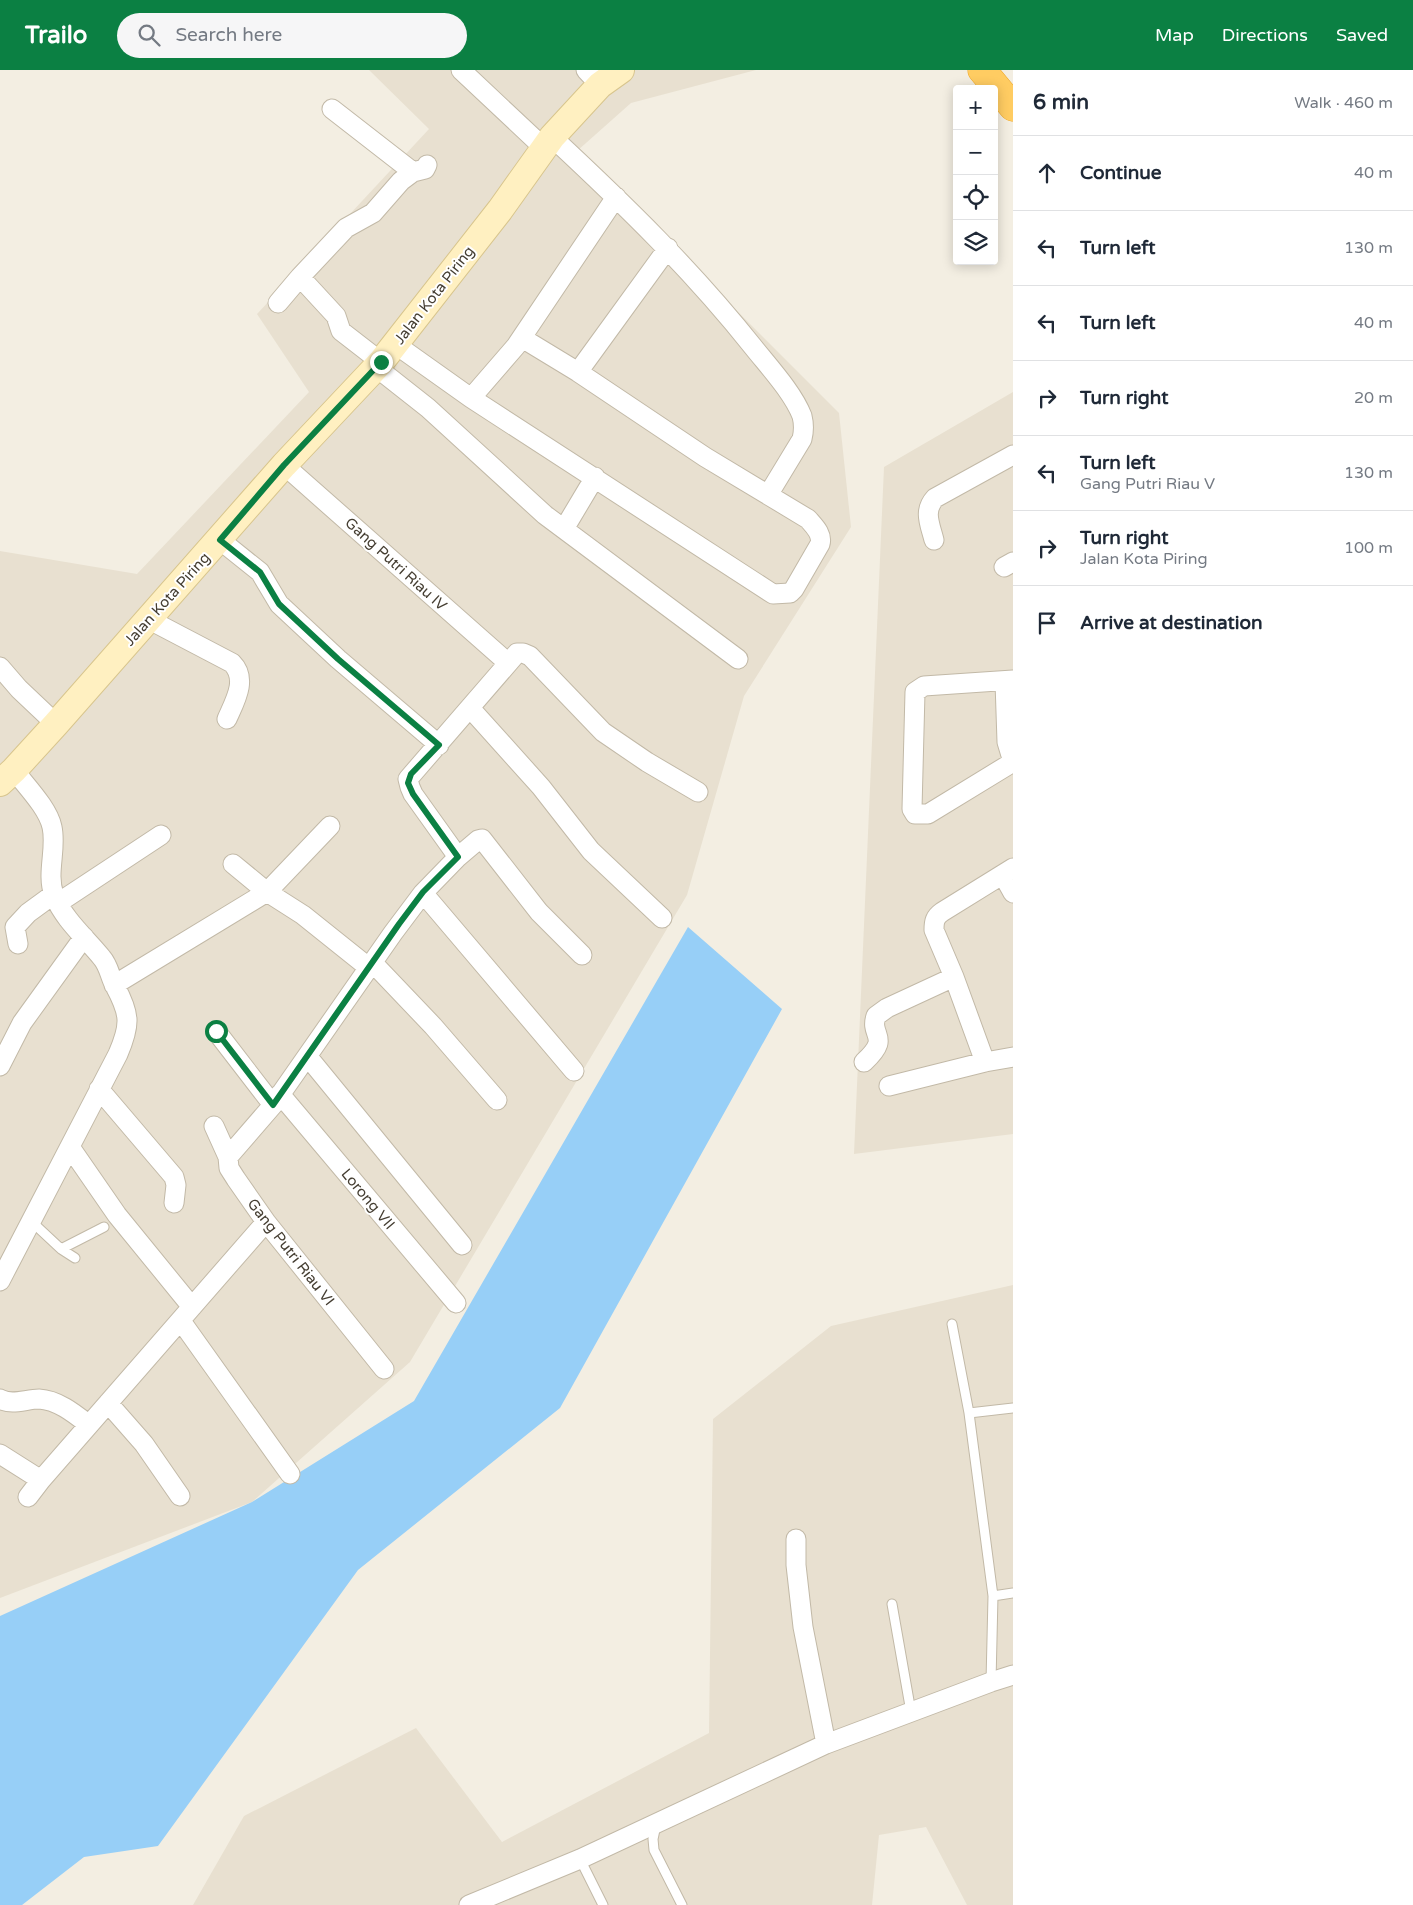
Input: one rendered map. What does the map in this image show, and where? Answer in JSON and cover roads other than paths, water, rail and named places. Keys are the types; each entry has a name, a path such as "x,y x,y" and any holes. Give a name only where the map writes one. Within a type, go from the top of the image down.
{"highway":[{"path":"982,70 1013,107"},
{"path":"1002,70 1013,83"}],"street":[{"path":"460,70 616,197 668,248 720,306 773,371 794,401 802,418 803,433 802,439 768,495"},
{"name":"Jalan Kota Piring","path":"7,777 220,540 284,465 384,358 500,210 593,78 621,70"},
{"path":"278,303 346,228 373,213 401,181 420,168 332,109"},
{"path":"471,398 522,338 616,197"},
{"path":"578,372 668,248"},
{"path":"300,277 336,316 341,331 384,358 471,398 773,594 790,593 794,589 822,539 808,519 704,457 578,372 522,338"},
{"path":"384,358 428,408 545,515 738,659"},
{"path":"934,540 928,514 930,504 935,498 1013,455"},
{"name":"Gang Putri Riau IV","path":"284,465 508,663"},
{"path":"564,529 595,477"},
{"path":"220,540 260,572 279,604 338,659 439,745"},
{"path":"148,619 232,663 237,668 240,682 236,699 227,719"},
{"path":"458,857 413,794 408,783 411,774 439,745 517,653 530,656 603,732 647,762 698,792"},
{"path":"0,667 19,689 56,724"},
{"path":"1009,681 1010,744 1013,762 928,814 915,814 912,809 915,692 924,686 1009,681"},
{"path":"470,708 542,787 590,851 662,918"},
{"path":"0,1281 125,1038 128,1016 123,999 114,984 104,960 84,937 56,898 51,880 52,827 42,807 7,777"},
{"path":"114,984 267,892 330,826"},
{"path":"18,944 15,927 28,913 161,835"},
{"path":"228,1158 277,1100 423,892 478,840 482,839 539,912 582,955"},
{"path":"233,864 267,892 303,915 370,965 433,1026 497,1100"},
{"path":"985,1062 954,977 934,930 935,919 948,907 1008,871 1013,894"},
{"path":"423,892 574,1071"},
{"path":"0,1066 22,1023 84,937"},
{"path":"864,1062 878,1047 879,1036 874,1023 876,1016 887,1008 954,977"},
{"name":"Lorong VII","path":"216,1031 456,1304"},
{"path":"308,1057 462,1245"},
{"path":"889,1086 985,1062 1013,1057"},
{"path":"98,1089 174,1177 176,1185 174,1204"},
{"name":"Gang Putri Riau VI","path":"214,1126 228,1158 229,1168 266,1222 384,1369"},
{"path":"70,1147 186,1314 290,1474"},
{"path":"28,1497 40,1480 266,1222"},
{"path":"0,1399 10,1402 44,1400 69,1410 89,1425"},
{"path":"108,1403 144,1444 180,1496"},
{"path":"0,1454 40,1480"},
{"path":"796,1538 796,1565 802,1627 826,1744"},
{"path":"470,1905 580,1859 826,1744 1013,1675"}],"lane":[{"path":"31,1221 61,1249 75,1258"},
{"path":"61,1249 104,1227"},
{"path":"952,1324 969,1413 993,1596 992,1682"},
{"path":"969,1413 1013,1408"},
{"path":"993,1596 1013,1593"},
{"path":"892,1604 911,1712"},
{"path":"656,1823 653,1839 654,1850 682,1905"},
{"path":"580,1859 603,1905"}],"water":[{"path":"688,927 782,1009 560,1408 358,1570 158,1846 84,1857 22,1905 0,1905 0,1616 252,1502 414,1401"}]}
